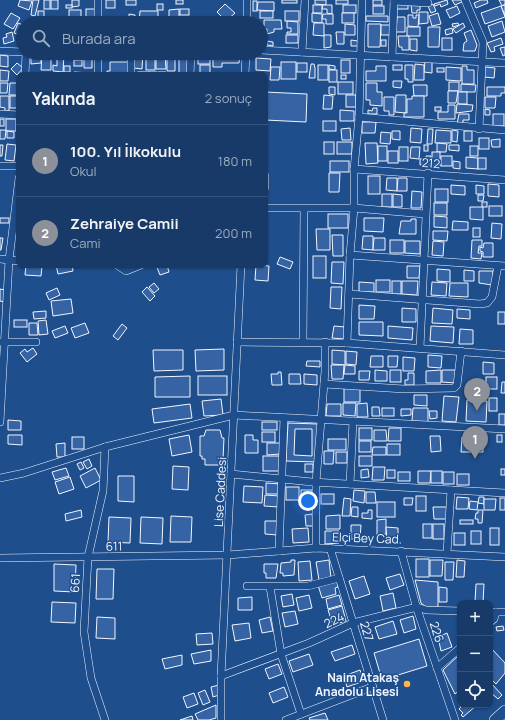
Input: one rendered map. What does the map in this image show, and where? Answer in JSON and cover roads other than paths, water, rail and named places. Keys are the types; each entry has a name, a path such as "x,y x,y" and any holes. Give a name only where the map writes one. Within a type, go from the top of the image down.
{"highway":[{"path":"495,720 505,711"}],"street":[{"path":"98,0 98,16"},
{"path":"247,0 247,16"},
{"path":"302,52 305,0"},
{"path":"347,343 350,255 354,208 354,169 359,116 359,55 362,0"},
{"path":"392,57 394,0 428,3"},
{"path":"465,0 483,42 479,129"},
{"path":"268,50 505,63"},
{"path":"0,51 16,52"},
{"path":"25,72 26,60"},
{"path":"98,60 98,72"},
{"path":"131,60 131,72"},
{"path":"190,72 191,60"},
{"path":"245,72 246,60"},
{"path":"0,114 16,115"},
{"path":"359,116 479,129 505,130"},
{"path":"0,166 16,166"},
{"name":"212","path":"354,169 505,180"},
{"path":"420,348 421,299 428,174"},
{"path":"0,422 3,395 2,342 9,260 16,203"},
{"path":"268,208 354,208 425,214"},
{"path":"303,342 304,209"},
{"path":"349,294 480,304 488,303 492,297 501,266 350,255"},
{"path":"0,259 16,261"},
{"path":"122,268 126,271 134,268"},
{"name":"Lise Caddesi","path":"221,720 221,676 241,268"},
{"path":"2,342 36,342"},
{"path":"237,342 347,343 505,355"},
{"path":"316,548 316,482 324,384 325,342"},
{"path":"324,384 404,389 454,388 457,385 461,351"},
{"path":"0,478 24,473 105,447 234,415 505,429"},
{"path":"279,550 284,418"},
{"path":"350,484 353,421"},
{"name":"661","path":"105,447 103,491 88,557 84,632 91,678 105,720"},
{"path":"231,474 316,482 505,493"},
{"path":"447,553 451,490"},
{"name":"Elçi Bey Cad.","path":"228,555 279,550 311,550 316,548 330,548 505,557"},
{"name":"227","path":"330,548 383,720"},
{"name":"226","path":"401,551 417,607 454,720"},
{"name":"611","path":"0,558 228,555"},
{"path":"247,586 308,586 339,578"},
{"path":"270,587 281,654 301,714"},
{"name":"224","path":"221,676 309,643 353,623 417,607 426,610 457,611"},
{"path":"493,612 505,612"},
{"path":"437,668 457,651"},
{"path":"286,720 372,687"}],"place":[{"name":"Zehraiye Camii","path":"477,411"},
{"name":"100. Yıl İlkokulu","path":"475,459"},
{"name":"Naim Atakaş Anadolu Lisesi","path":"407,684"}]}
